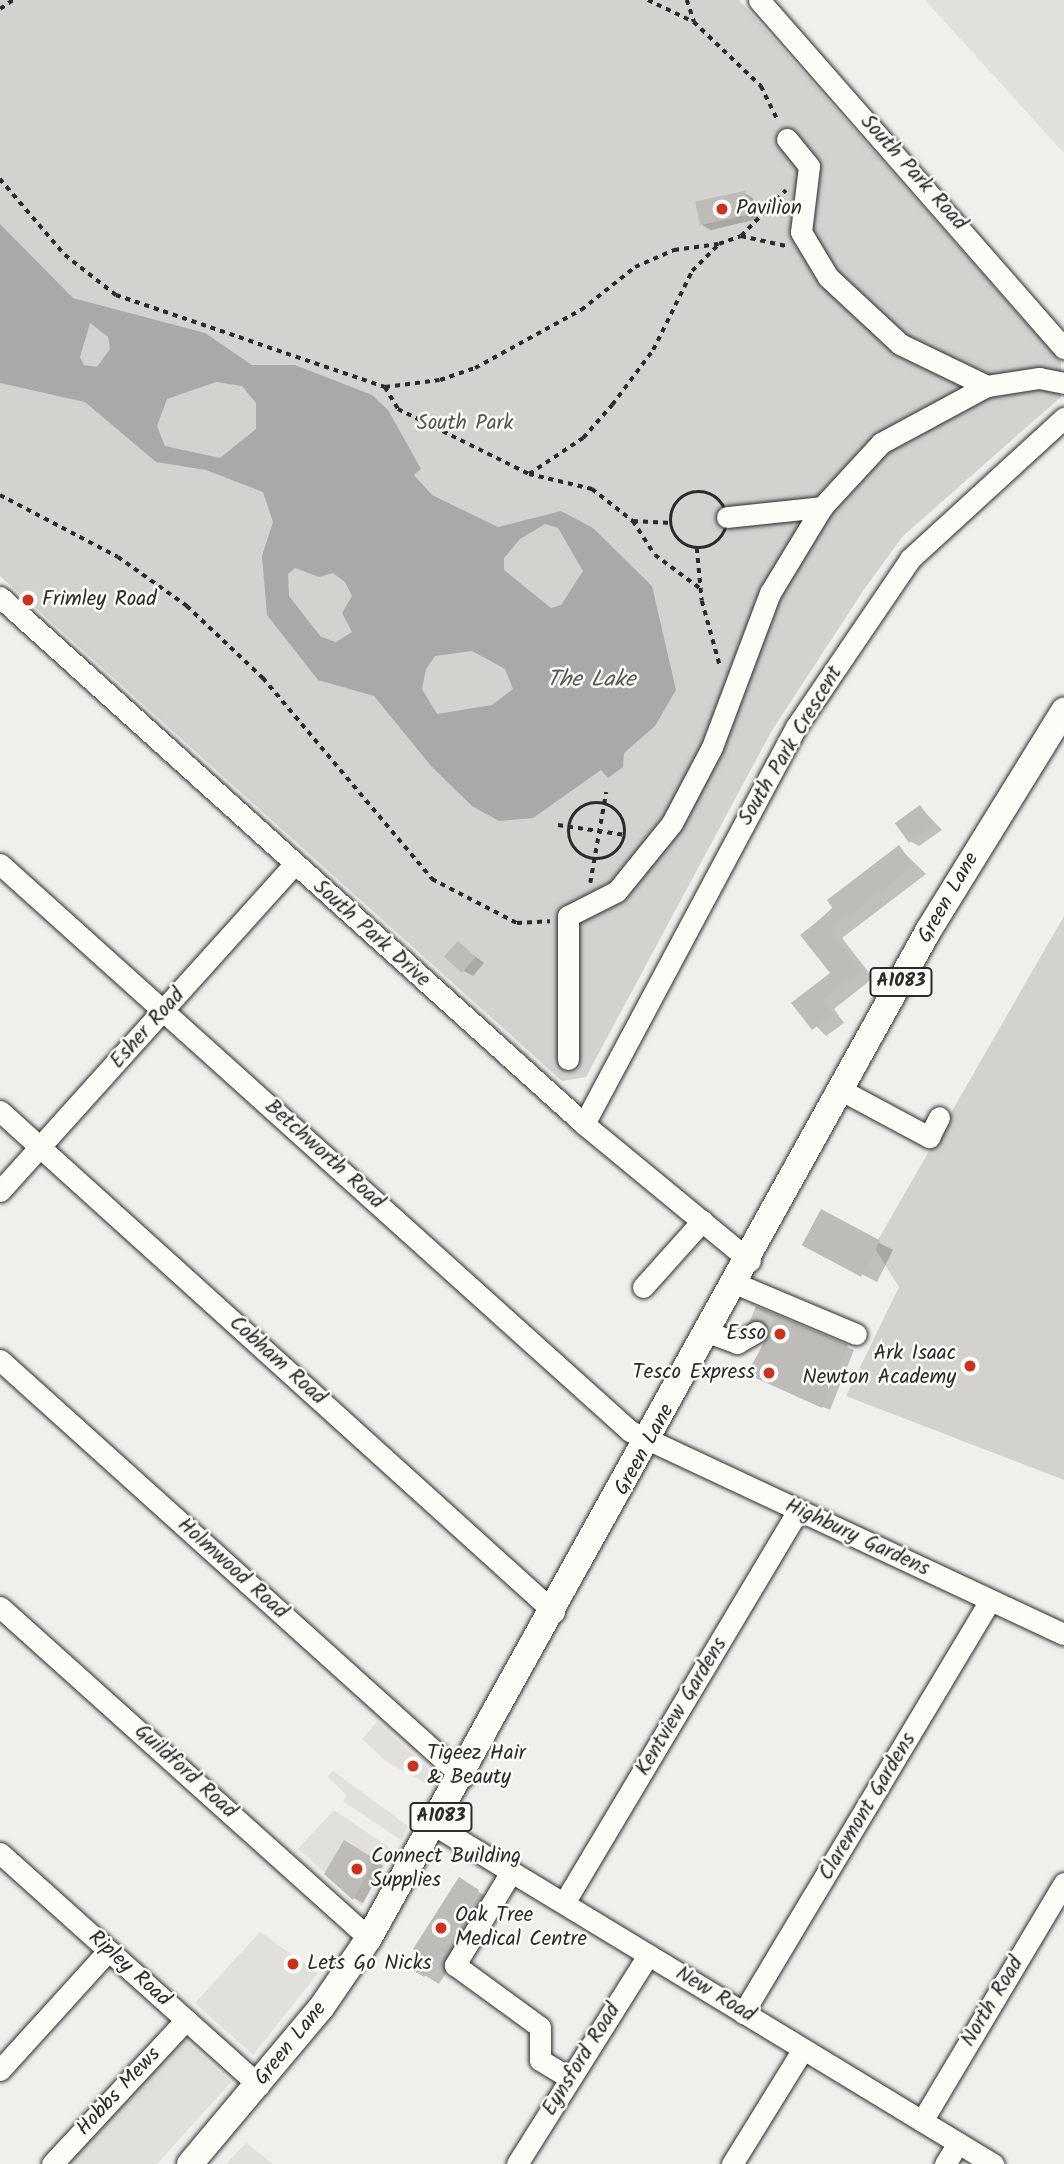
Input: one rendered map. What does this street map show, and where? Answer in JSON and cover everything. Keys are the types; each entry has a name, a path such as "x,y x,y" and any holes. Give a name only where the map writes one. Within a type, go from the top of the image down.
{"main road":[{"name":"Green Lane","path":"190,2164 259,2085 369,1938 436,1826 650,1443 928,932 1061,721"}],"street":[{"name":"South Park Road","path":"759,0 1064,349"},
{"path":"787,139 809,166 799,214 805,241 828,276 885,333 925,361 987,386"},
{"path":"568,1059 568,916 593,908 638,869 672,823 732,695 770,593 822,507 881,443 987,386 1039,378 1064,383"},
{"name":"South Park Crescent","path":"584,1124 796,727 910,559 1064,418"},
{"path":"727,517 822,507"},
{"name":"South Park Drive","path":"0,597 294,866 584,1124 702,1222 770,1302 856,1334"},
{"name":"Betchworth Road","path":"0,864 650,1443"},
{"name":"Esher Road","path":"0,1191 294,866"},
{"path":"843,1091 929,1137 939,1117"},
{"name":"Cobham Road","path":"0,1111 554,1612"},
{"path":"643,1287 702,1222"},
{"path":"710,1333 737,1343 756,1332"},
{"name":"Holmwood Road","path":"0,1360 463,1777"},
{"name":"Highbury Gardens","path":"650,1443 1064,1634"},
{"name":"Kentview Gardens","path":"564,1903 798,1511"},
{"name":"Claremont Gardens","path":"743,2013 990,1600"},
{"name":"Guildford Road","path":"0,1607 369,1938"},
{"name":"New Road","path":"436,1826 993,2164"},
{"name":"Ripley Road","path":"0,1853 259,2085"},
{"path":"511,1872 455,1965 540,2027 540,2060 570,2078"},
{"name":"North Road","path":"922,2120 1064,1883"},
{"path":"0,2070 108,1951"},
{"name":"Eynsford Road","path":"517,2164 648,1955"},
{"name":"Hobbs Mews","path":"52,2164 186,2020"},
{"path":"732,2164 803,2049"},
{"path":"945,2164 958,2143"}],"path":[{"path":"0,9 13,0"},
{"path":"648,0 694,22 761,86 787,139"},
{"path":"687,0 694,22"},
{"path":"0,179 65,256 116,295 385,387 475,368 571,316 635,267 674,250 719,244 741,236 787,189 805,189"},
{"path":"741,236 764,245 805,241"},
{"path":"529,474 576,443 612,405 653,350 692,271 719,244"},
{"path":"385,387 398,409 529,474 592,489 633,521 655,555 701,589"},
{"path":"697,492 717,499 727,517 719,539 697,548 678,539 671,523 678,500 697,492"},
{"path":"0,495 118,557 187,606 263,678 432,879 517,923 568,916"},
{"path":"633,521 671,523"},
{"path":"697,548 701,589 725,692 732,695"},
{"path":"593,908 592,859 606,792"},
{"path":"603,804 622,819 625,835 612,855 592,859 574,847 569,827 578,811 603,804"},
{"path":"558,825 625,835"}],"shaded area":[{"path":"925,0 1064,0 1064,153"},
{"path":"377,1722 435,1775 429,1785 387,1762 362,1739"},
{"path":"333,1771 408,1826 401,1840 343,1801 347,1796 328,1776"},
{"path":"334,1810 393,1850 362,1906 298,1849"},
{"path":"260,1932 318,1973 253,2055 195,2003"},
{"path":"179,2035 231,2082 157,2164 58,2164"},
{"path":"246,2143 273,2164 226,2164"}],"green space":[{"name":"South Park","path":"0,0 739,0 1061,362 1061,397 903,536 865,588 771,732 586,1077 562,1081 0,576"},
{"path":"1064,916 1064,1480 846,1396 899,1287 874,1247"}],"water":[{"name":"The Lake","path":"0,224 73,298 205,333 252,365 295,365 372,395 388,410 421,469 414,475 432,495 498,527 561,511 593,528 652,586 676,690 655,726 624,753 623,767 608,778 601,770 533,818 499,821 472,806 431,766 374,696 318,680 267,615 262,556 273,522 263,492 206,470 156,462 85,402 0,383","holes":["90,323 108,337 110,349 97,367 84,365 80,357","216,382 242,386 256,403 256,429 220,458 165,446 157,426 167,399","545,524 558,528 583,571 561,605 551,608 504,570 504,558 520,539","295,568 319,577 333,573 345,582 352,596 342,613 352,632 336,642 321,637 289,596 288,574","472,651 505,669 513,689 492,705 437,714 422,689 426,669 435,656"]}],"building":[{"name":"Pavilion","path":"745,191 750,214 700,225 695,202"},
{"path":"920,805 934,824 909,843 895,823"},
{"path":"899,845 914,866 830,930 861,970 822,1001 832,1014 812,1030 791,1003 830,973 800,935 833,909 827,900"},
{"path":"458,941 476,957 462,973 444,957"},
{"path":"821,1209 880,1240 861,1277 802,1245"},
{"path":"756,1306 848,1345 822,1408 747,1374 769,1333 763,1321 750,1321"},
{"path":"344,1840 375,1859 353,1900 324,1874"},
{"name":"Oak Tree Medical Centre","path":"459,1877 479,1890 424,1977 411,1969 421,1954 413,1949"}],"tunnel":[{"path":"756,1332 769,1305"}],"place":[{"name":"Pavilion","path":"722,209"},
{"name":"Frimley Road","path":"28,600"},
{"name":"Esso","path":"780,1334"},
{"name":"Ark Isaac Newton Academy","path":"970,1366"},
{"name":"Tesco Express","path":"769,1373"},
{"name":"Tigeez Hair & Beauty","path":"413,1766"},
{"name":"Connect Building Supplies","path":"357,1869"},
{"name":"Oak Tree Medical Centre","path":"441,1928"},
{"name":"Lets Go Nicks","path":"293,1964"}]}
